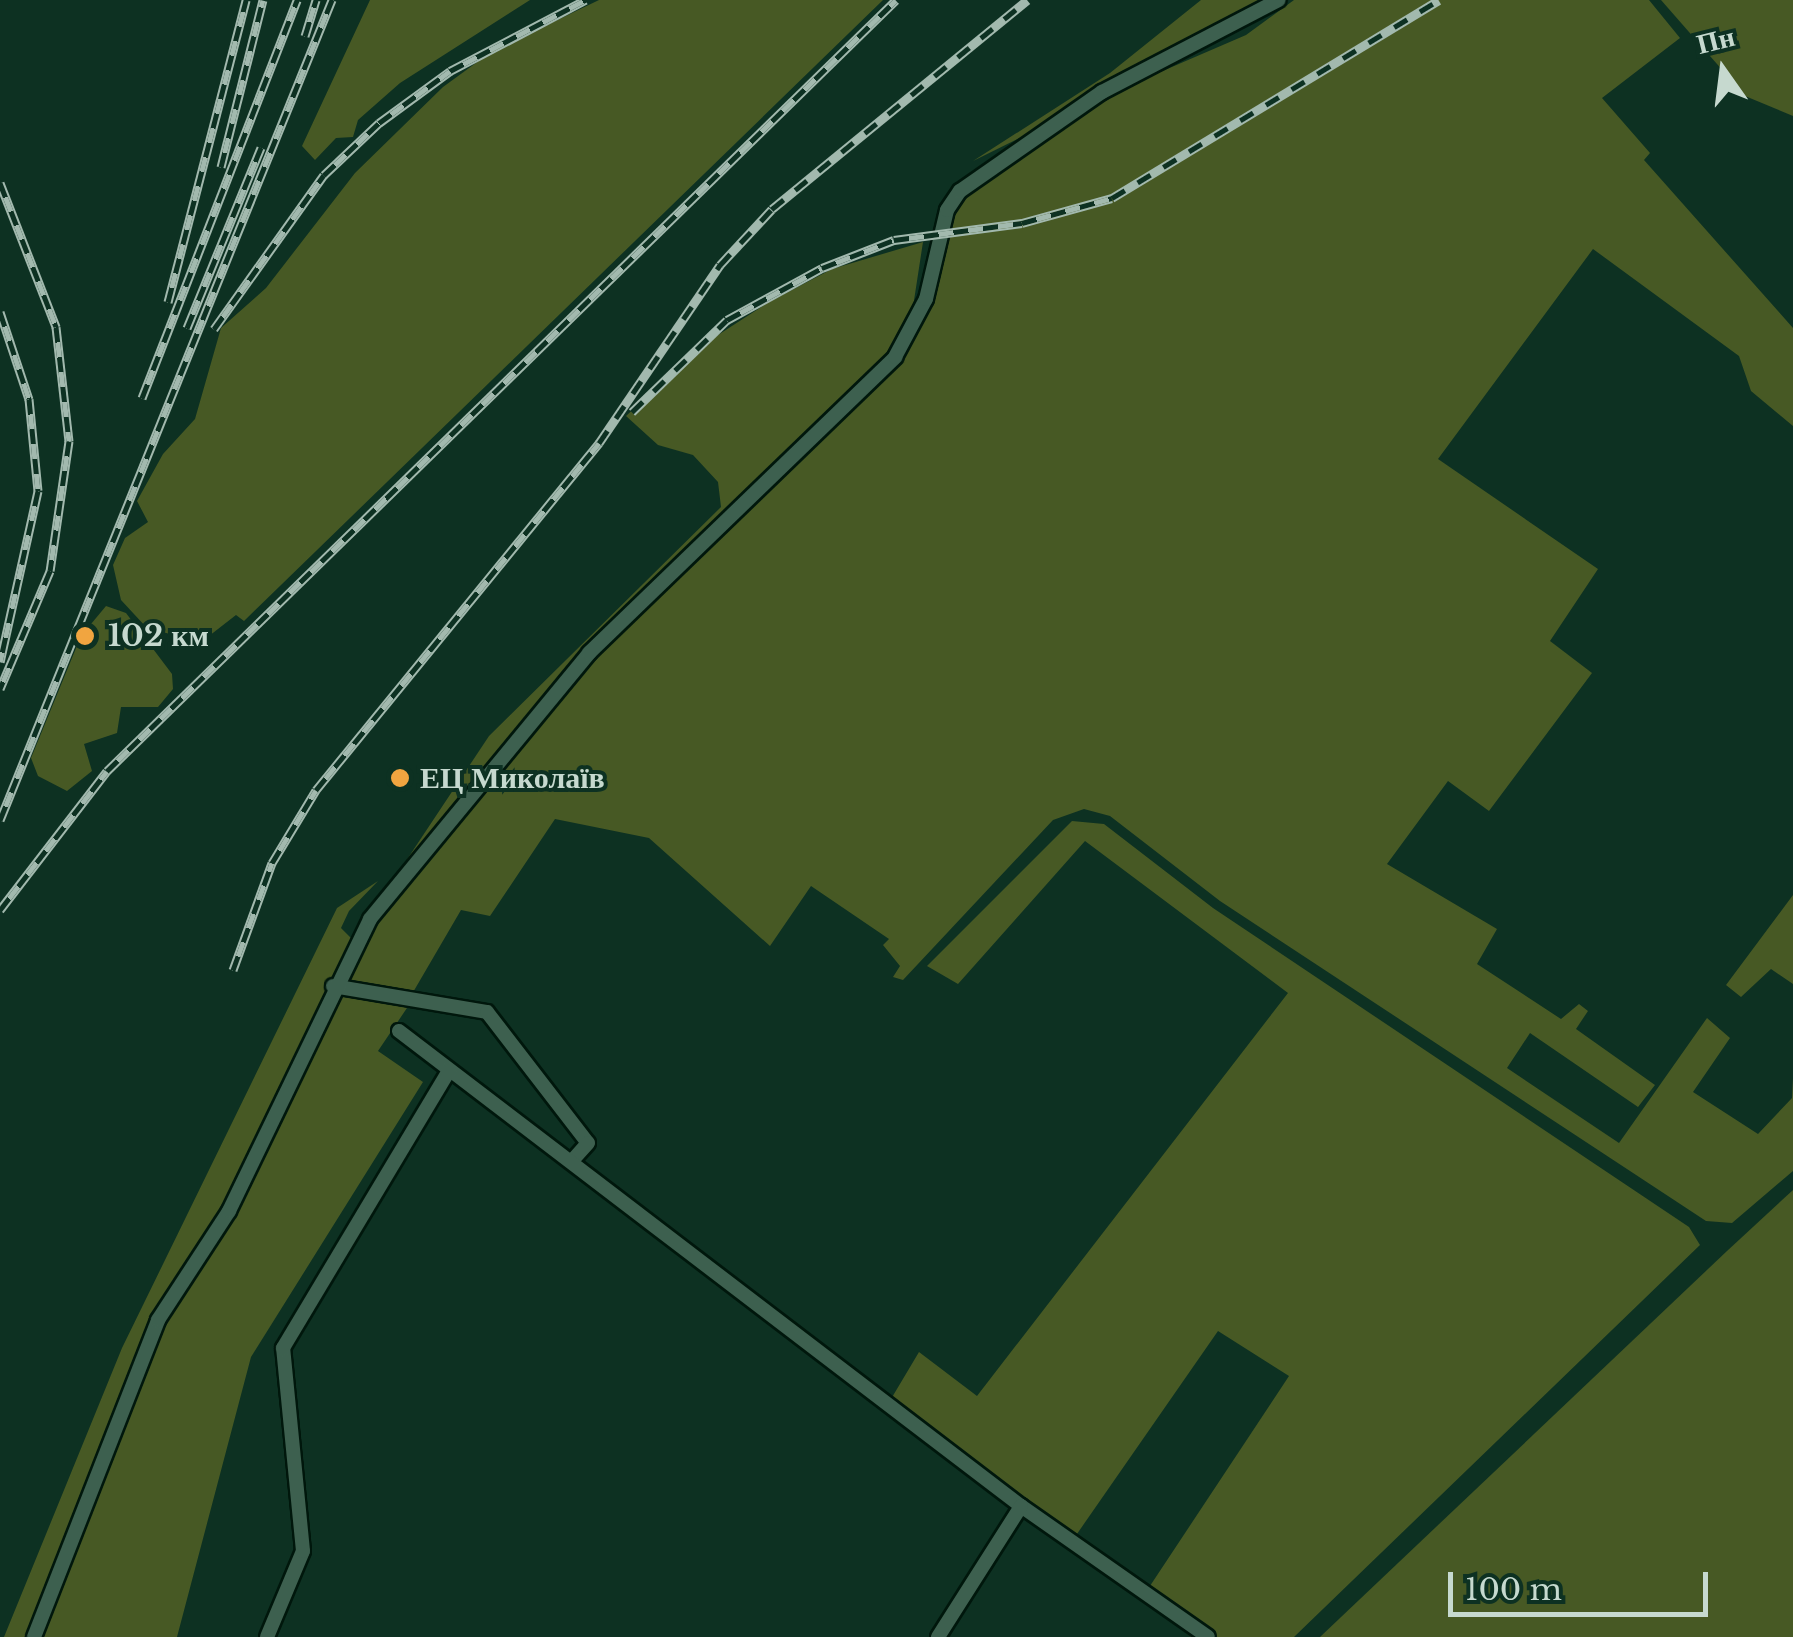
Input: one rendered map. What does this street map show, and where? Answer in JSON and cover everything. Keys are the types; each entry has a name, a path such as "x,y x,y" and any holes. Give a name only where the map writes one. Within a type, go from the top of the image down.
{"street":[{"path":"34,1637 158,1320 229,1211 333,986 370,920 487,766 588,653 895,357 926,299 960,191 1102,92 1279,0"},
{"path":"333,986 487,1012 588,1143 572,1162"},
{"path":"399,1031 1021,1506 1208,1637"},
{"path":"267,1637 303,1551 282,1348 449,1070"},
{"path":"938,1637 1021,1506"}],"green space":[{"path":"370,0 530,0 400,83 358,120 353,137 336,138 315,160 302,146"},
{"path":"599,0 883,0 244,621 236,615 200,643 146,627 121,600 113,565 125,538 148,522 137,501 163,454 195,419 221,328 266,288 355,173 443,87 491,52"},
{"path":"1201,0 1277,0 1223,38 973,161 1110,73"},
{"path":"1294,0 1649,0 1680,38 1602,98 1650,153 1644,160 1793,328 1793,426 1751,391 1739,356 1593,249 1438,459 1598,569 1550,641 1592,673 1489,811 1448,781 1387,864 1497,929 1477,964 1561,1019 1579,1004 1588,1011 1576,1029 1655,1085 1638,1107 1530,1033 1507,1068 1619,1143 1707,1018 1730,1038 1693,1092 1758,1134 1792,1098 1793,1078 1793,1171 1732,1223 1706,1221 1220,901 1110,816 1084,809 1053,820 903,980 893,977 900,966 883,945 889,939 811,886 770,946 649,838 555,819 490,916 461,910 412,994 347,983 372,921 593,657 909,344 956,200 1079,107 1246,35"},
{"path":"1661,0 1793,0 1793,116 1745,96"},
{"path":"923,242 913,307 889,352 587,651 418,859 394,879 489,736 721,507 718,482 693,455 658,445 626,416 701,346 769,302 832,269"},
{"path":"106,606 126,613 172,674 173,689 158,707 121,707 117,733 84,744 92,771 67,791 38,776 31,758 81,636"},
{"path":"1072,821 1104,824 1213,908 1689,1227 1700,1245 1294,1637 1191,1637 1142,1598 1289,1376 1218,1331 1070,1544 891,1399 919,1352 977,1396 1288,993 1085,841 958,984 927,966"},
{"path":"378,881 349,911 341,928 352,939 224,1209 161,1305 28,1637 4,1637 122,1348 337,908"},
{"path":"1793,895 1793,984 1771,969 1741,997 1726,985"},
{"path":"339,995 409,1005 378,1051 423,1082 251,1357 177,1637 42,1637 162,1322 236,1211"},
{"path":"1793,1190 1793,1637 1320,1637 1727,1251"}],"railway":[{"path":"168,302 246,0"},
{"path":"221,167 263,0"},
{"path":"142,398 297,0"},
{"path":"305,36 316,0"},
{"path":"0,820 332,0"},
{"path":"214,329 324,175 379,123 450,71 585,0"},
{"path":"0,910 107,771 896,0"},
{"path":"233,970 272,863 316,790 599,443 720,265 772,209 1027,0"},
{"path":"632,412 727,320 822,268 894,240 1022,223 1112,198 1439,0"},
{"path":"187,328 261,148"},
{"path":"0,183 56,327 69,441 50,571 0,689"},
{"path":"0,312 29,399 38,491 0,662"}],"place":[{"name":"102 км","path":"85,636"},
{"name":"ЕЦ Миколаїв","path":"400,778"}]}
